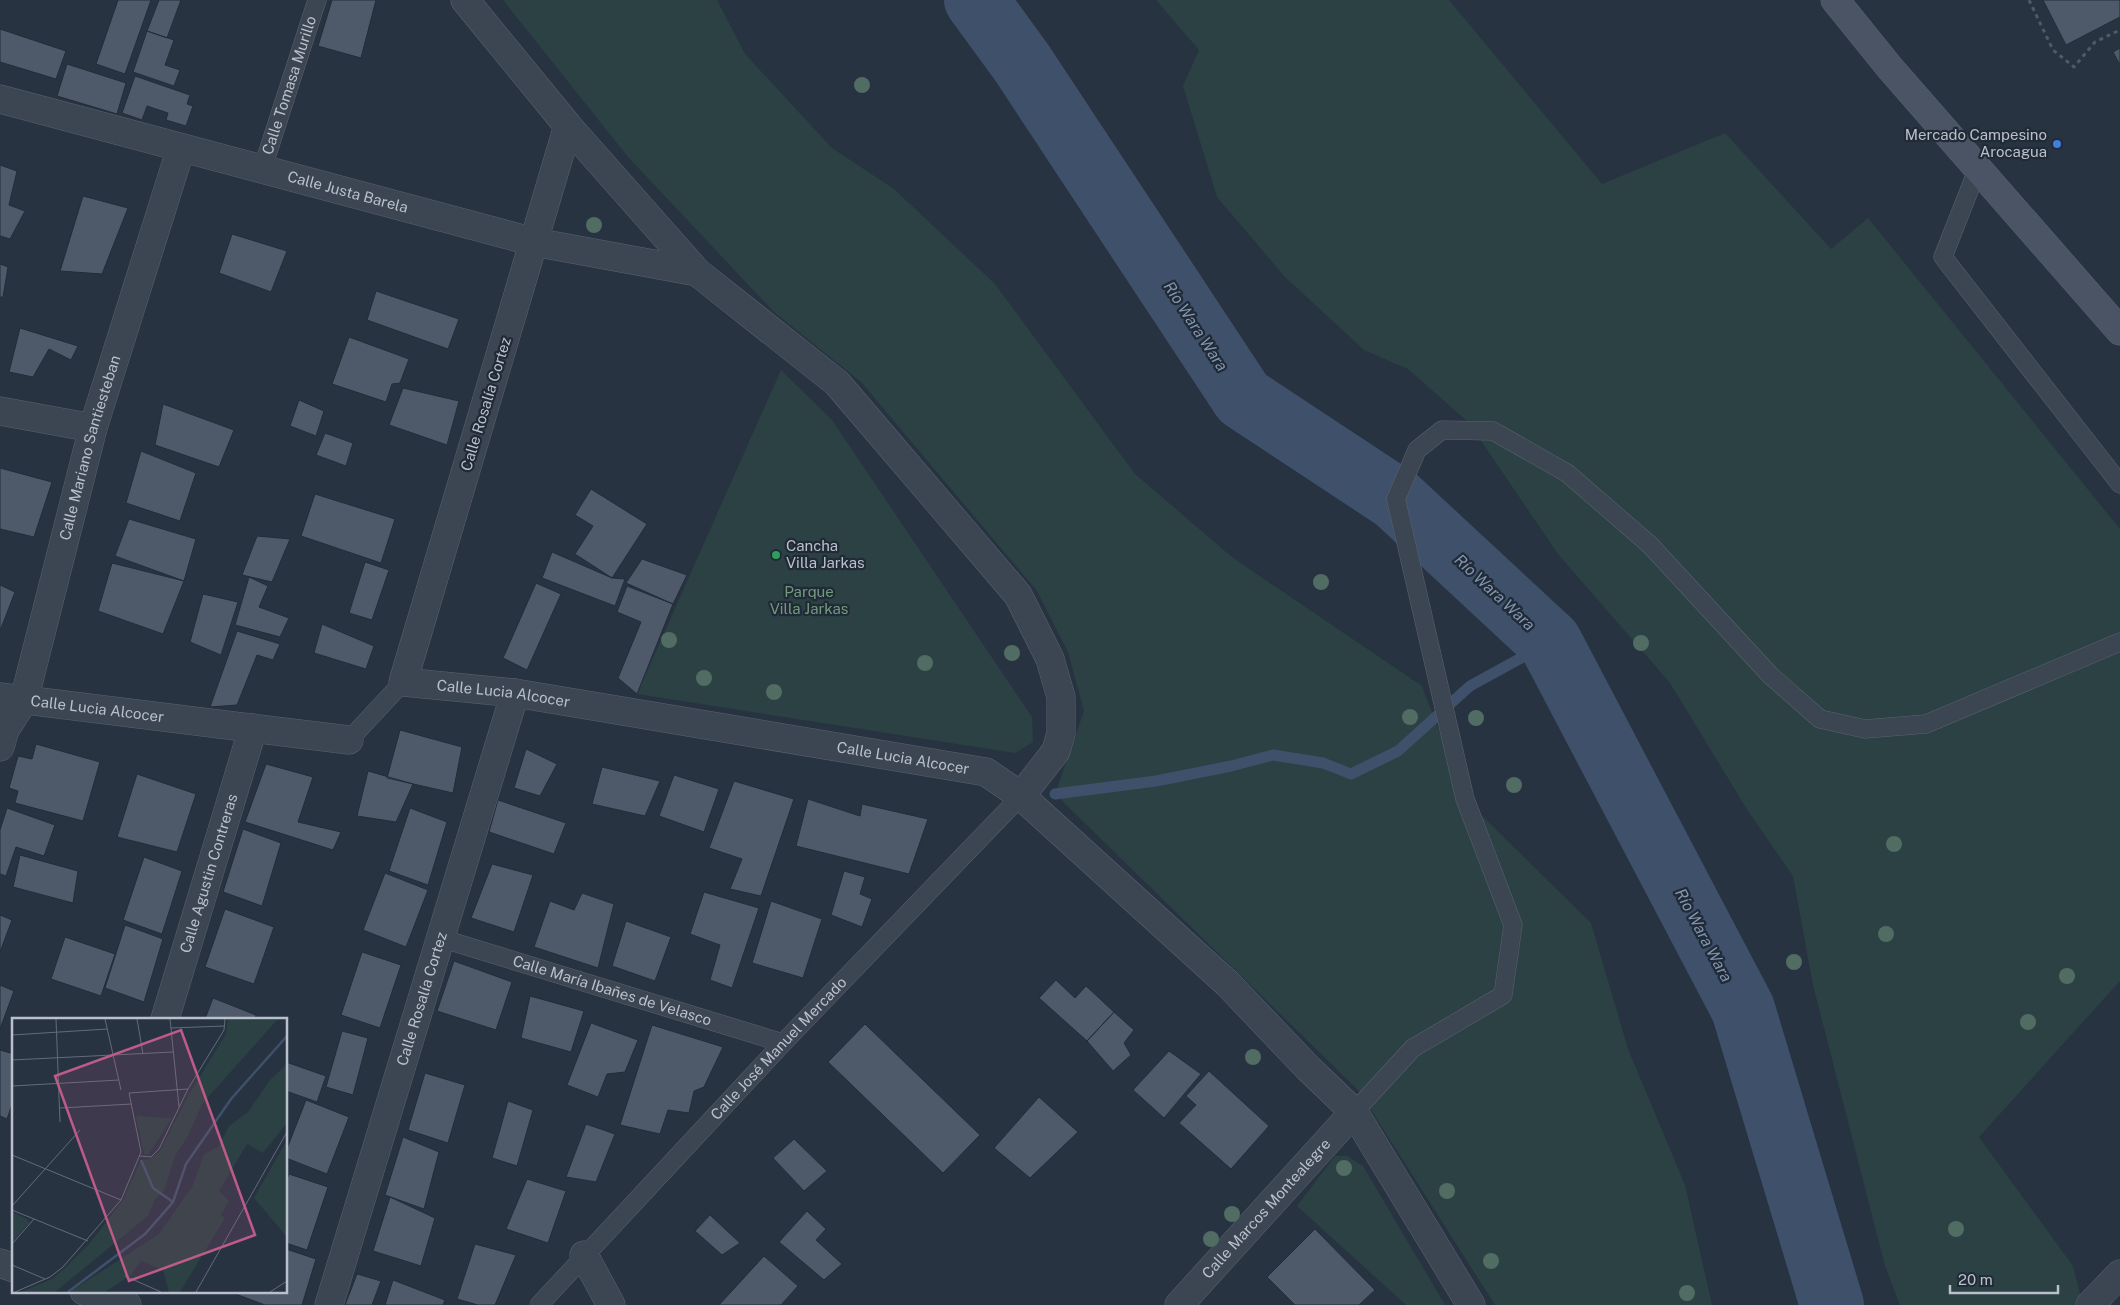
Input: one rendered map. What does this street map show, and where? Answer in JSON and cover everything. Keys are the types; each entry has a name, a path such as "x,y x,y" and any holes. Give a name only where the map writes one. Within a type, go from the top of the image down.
{"street":[{"path":"465,0 568,126 697,272 837,383 1018,594 1050,659 1060,697 1060,733 1056,751 1021,796"},
{"path":"1835,0 1890,68 2120,331"},
{"name":"Calle Justa Barela","path":"0,99 534,242 697,272"},
{"name":"Calle Rosalía Cortez","path":"403,682 568,126"},
{"name":"Calle Mariano Santiesteban","path":"0,747 12,699 93,428 181,148"},
{"path":"0,411 93,428"},
{"name":"Calle Lucia Alcocer","path":"403,682 515,693 986,772 1021,796 1228,984 1308,1068 1354,1112 1471,1305"},
{"name":"Calle Rosalía Cortez","path":"329,1305 515,693"},
{"name":"Calle Lucia Alcocer","path":"12,699 349,740"},
{"name":"Calle Agustin Contreras","path":"165,1018 253,728"},
{"name":"Calle Marcos Montealegre","path":"1179,1305 1354,1112"},
{"path":"584,1255 611,1305"},
{"path":"2090,1305 2120,1274"},
{"path":"78,1305 83,1292"},
{"path":"86,1292 127,1305"}],"lane":[{"name":"Calle Tomasa Murillo","path":"262,170 317,0"},
{"path":"1978,168 1943,257 2120,484"},
{"path":"1354,1112 1413,1048 1503,995 1513,925 1465,799 1396,499 1417,450 1442,430 1493,431 1567,473 1650,545 1770,675 1820,719 1865,729 1926,724 2120,642"},
{"name":"Calle Lucia Alcocer","path":"349,740 403,682"},
{"name":"Calle José Manuel Mercado","path":"539,1305 783,1043 1021,796"},
{"name":"Calle María Ibañes de Velasco","path":"440,938 783,1043"}],"path":[{"path":"2029,0 2053,50 2074,67 2094,42 2120,30"}],"green space":[{"path":"503,0 717,0 745,54 832,148 894,189 995,284 1135,474 1233,558 1422,686 1465,799 1591,923 1628,1049 1685,1185 1712,1305 1495,1305 1359,1091 1055,794 1084,711 1068,652 1037,591 861,382 774,312 628,157"},
{"path":"1156,0 1449,0 1602,184 1725,133 1831,249 1868,218 2120,529 2120,981 1979,1137 2073,1266 2083,1305 1900,1305 1885,1266 1813,985 1793,876 1748,811 1670,683 1558,554 1469,423 1408,369 1364,350 1284,276 1217,197 1183,86 1199,50"},
{"name":"Parque Villa Jarkas","path":"781,370 832,420 1032,717 1033,742 1015,753 637,694"},
{"path":"1335,1156 1347,1156 1363,1166 1445,1305 1406,1305 1297,1206"}],"building":[{"path":"118,0 151,0 125,74 96,64"},
{"path":"159,0 181,0 167,38 147,31"},
{"path":"332,0 376,0 361,58 318,46"},
{"path":"2043,0 2120,0 2120,17 2066,45"},
{"path":"0,29 66,51 56,79 0,62"},
{"path":"147,31 174,40 165,65 180,70 174,86 133,72"},
{"path":"2120,48 2120,65 2113,52"},
{"path":"67,64 126,83 117,114 57,96"},
{"path":"135,76 190,95 187,104 193,106 186,126 166,120 168,113 147,106 142,120 122,113"},
{"path":"0,165 17,171 9,205 25,211 10,239 0,236"},
{"path":"83,196 128,208 102,274 60,271"},
{"path":"232,234 287,251 271,292 219,273"},
{"path":"0,264 8,267 3,297 0,297"},
{"path":"376,291 459,319 448,349 367,320"},
{"path":"20,328 78,346 71,360 49,349 33,377 9,372"},
{"path":"349,337 409,359 400,383 392,384 386,402 332,384"},
{"path":"403,388 459,401 447,445 389,425"},
{"path":"299,400 324,411 316,436 290,426"},
{"path":"163,404 234,430 219,467 155,445"},
{"path":"325,433 353,443 346,466 316,455"},
{"path":"141,451 196,473 180,521 126,503"},
{"path":"0,468 52,482 34,537 0,529"},
{"path":"591,489 647,524 612,578 575,554 593,526 575,515"},
{"path":"315,494 395,519 381,563 301,536"},
{"path":"129,519 196,539 184,581 115,556"},
{"path":"257,536 290,539 272,582 242,575"},
{"path":"552,552 612,578 625,579 615,606 542,578"},
{"path":"642,559 687,575 673,604 626,583"},
{"path":"365,562 389,570 372,620 349,613"},
{"path":"112,563 184,581 163,634 98,611"},
{"path":"249,577 268,586 259,607 289,618 280,637 235,625"},
{"path":"536,583 561,594 527,670 503,658"},
{"path":"0,585 15,592 0,631"},
{"path":"627,586 673,604 637,694 618,678 641,622 617,612"},
{"path":"203,594 238,602 221,655 190,642"},
{"path":"322,624 374,646 366,669 314,653"},
{"path":"237,631 280,644 273,660 257,655 237,705 210,707"},
{"path":"400,730 462,747 453,793 387,778"},
{"path":"36,744 100,762 83,821 15,803 18,791 9,788 18,756 32,759"},
{"path":"526,749 557,764 540,796 514,788"},
{"path":"266,764 313,777 298,822 341,832 333,850 245,822"},
{"path":"602,767 660,781 645,816 592,804"},
{"path":"368,771 413,784 396,822 357,816"},
{"path":"137,774 196,794 177,852 117,837"},
{"path":"674,775 719,789 704,832 659,816"},
{"path":"734,781 794,799 761,896 730,889 742,859 709,848"},
{"path":"808,799 860,816 862,804 928,819 909,874 796,846"},
{"path":"498,800 566,823 554,854 489,832"},
{"path":"7,808 55,825 44,856 16,847 6,876 0,874 0,830"},
{"path":"410,808 447,822 428,885 389,871"},
{"path":"243,829 281,843 262,906 223,892"},
{"path":"20,855 78,871 73,903 13,887"},
{"path":"144,857 182,871 162,934 123,920"},
{"path":"492,864 533,875 514,932 471,918"},
{"path":"844,871 865,877 860,894 872,899 862,927 831,915"},
{"path":"385,873 428,890 406,947 363,930"},
{"path":"704,892 759,908 732,988 710,980 720,945 690,934"},
{"path":"582,893 614,904 598,968 534,947 550,901 574,910"},
{"path":"771,901 822,919 803,978 752,963"},
{"path":"225,909 274,927 254,984 205,967"},
{"path":"0,915 12,920 0,952"},
{"path":"626,921 671,937 655,981 612,966"},
{"path":"125,925 163,939 144,1002 105,988"},
{"path":"65,937 115,954 101,996 51,979"},
{"path":"362,952 401,965 380,1028 341,1015"},
{"path":"454,961 512,982 496,1030 437,1011"},
{"path":"1056,980 1075,998 1086,986 1114,1012 1087,1041 1039,998"},
{"path":"0,985 14,991 0,1029"},
{"path":"530,996 584,1011 571,1052 521,1038"},
{"path":"213,998 256,1015 255,1018 205,1018"},
{"path":"1114,1012 1134,1030 1124,1043 1131,1055 1113,1071 1087,1041"},
{"path":"591,1023 638,1040 625,1072 607,1074 598,1097 567,1085"},
{"path":"865,1024 980,1135 943,1173 828,1062"},
{"path":"652,1025 723,1047 704,1087 694,1091 689,1113 668,1110 660,1134 620,1125"},
{"path":"342,1031 368,1038 353,1095 326,1087"},
{"path":"0,1050 12,1053 12,1105 7,1119 0,1116"},
{"path":"1169,1051 1201,1074 1164,1118 1133,1090"},
{"path":"288,1063 326,1076 317,1102 288,1092"},
{"path":"1209,1071 1269,1126 1231,1169 1179,1123 1196,1105 1186,1096"},
{"path":"425,1073 465,1085 448,1143 408,1130"},
{"path":"1039,1097 1078,1132 1030,1178 994,1148"},
{"path":"306,1100 349,1117 327,1174 288,1159 288,1146"},
{"path":"508,1101 533,1110 517,1166 492,1158"},
{"path":"586,1124 615,1134 596,1182 566,1177"},
{"path":"403,1137 439,1152 424,1209 385,1195"},
{"path":"794,1139 827,1171 804,1191 773,1158"},
{"path":"289,1174 328,1187 307,1250 288,1244"},
{"path":"527,1179 566,1191 548,1243 506,1229"},
{"path":"390,1197 435,1218 421,1266 373,1251"},
{"path":"807,1211 826,1229 816,1240 842,1264 824,1280 779,1242"},
{"path":"710,1215 740,1243 722,1255 695,1231"},
{"path":"1315,1229 1375,1290 1359,1305 1295,1305 1267,1277"},
{"path":"475,1244 516,1255 495,1305 478,1305 457,1299"},
{"path":"288,1250 316,1259 302,1305 265,1305 233,1293 288,1292"},
{"path":"764,1256 798,1286 781,1305 719,1305"},
{"path":"357,1274 381,1281 372,1305 345,1305"},
{"path":"393,1280 445,1300 443,1305 385,1305"}],"waterway":[{"name":"Río Wara Wara","path":"976,0 1022,63 1243,398 1396,499 1550,642 1743,1009 1832,1305"},
{"path":"1055,794 1156,781 1231,766 1273,755 1323,763 1351,774 1398,751 1470,686 1550,642"}],"place":[{"name":"Mercado Campesino Arocagua","path":"2057,144"},
{"name":"Cancha Villa Jarkas","path":"776,555"}]}
